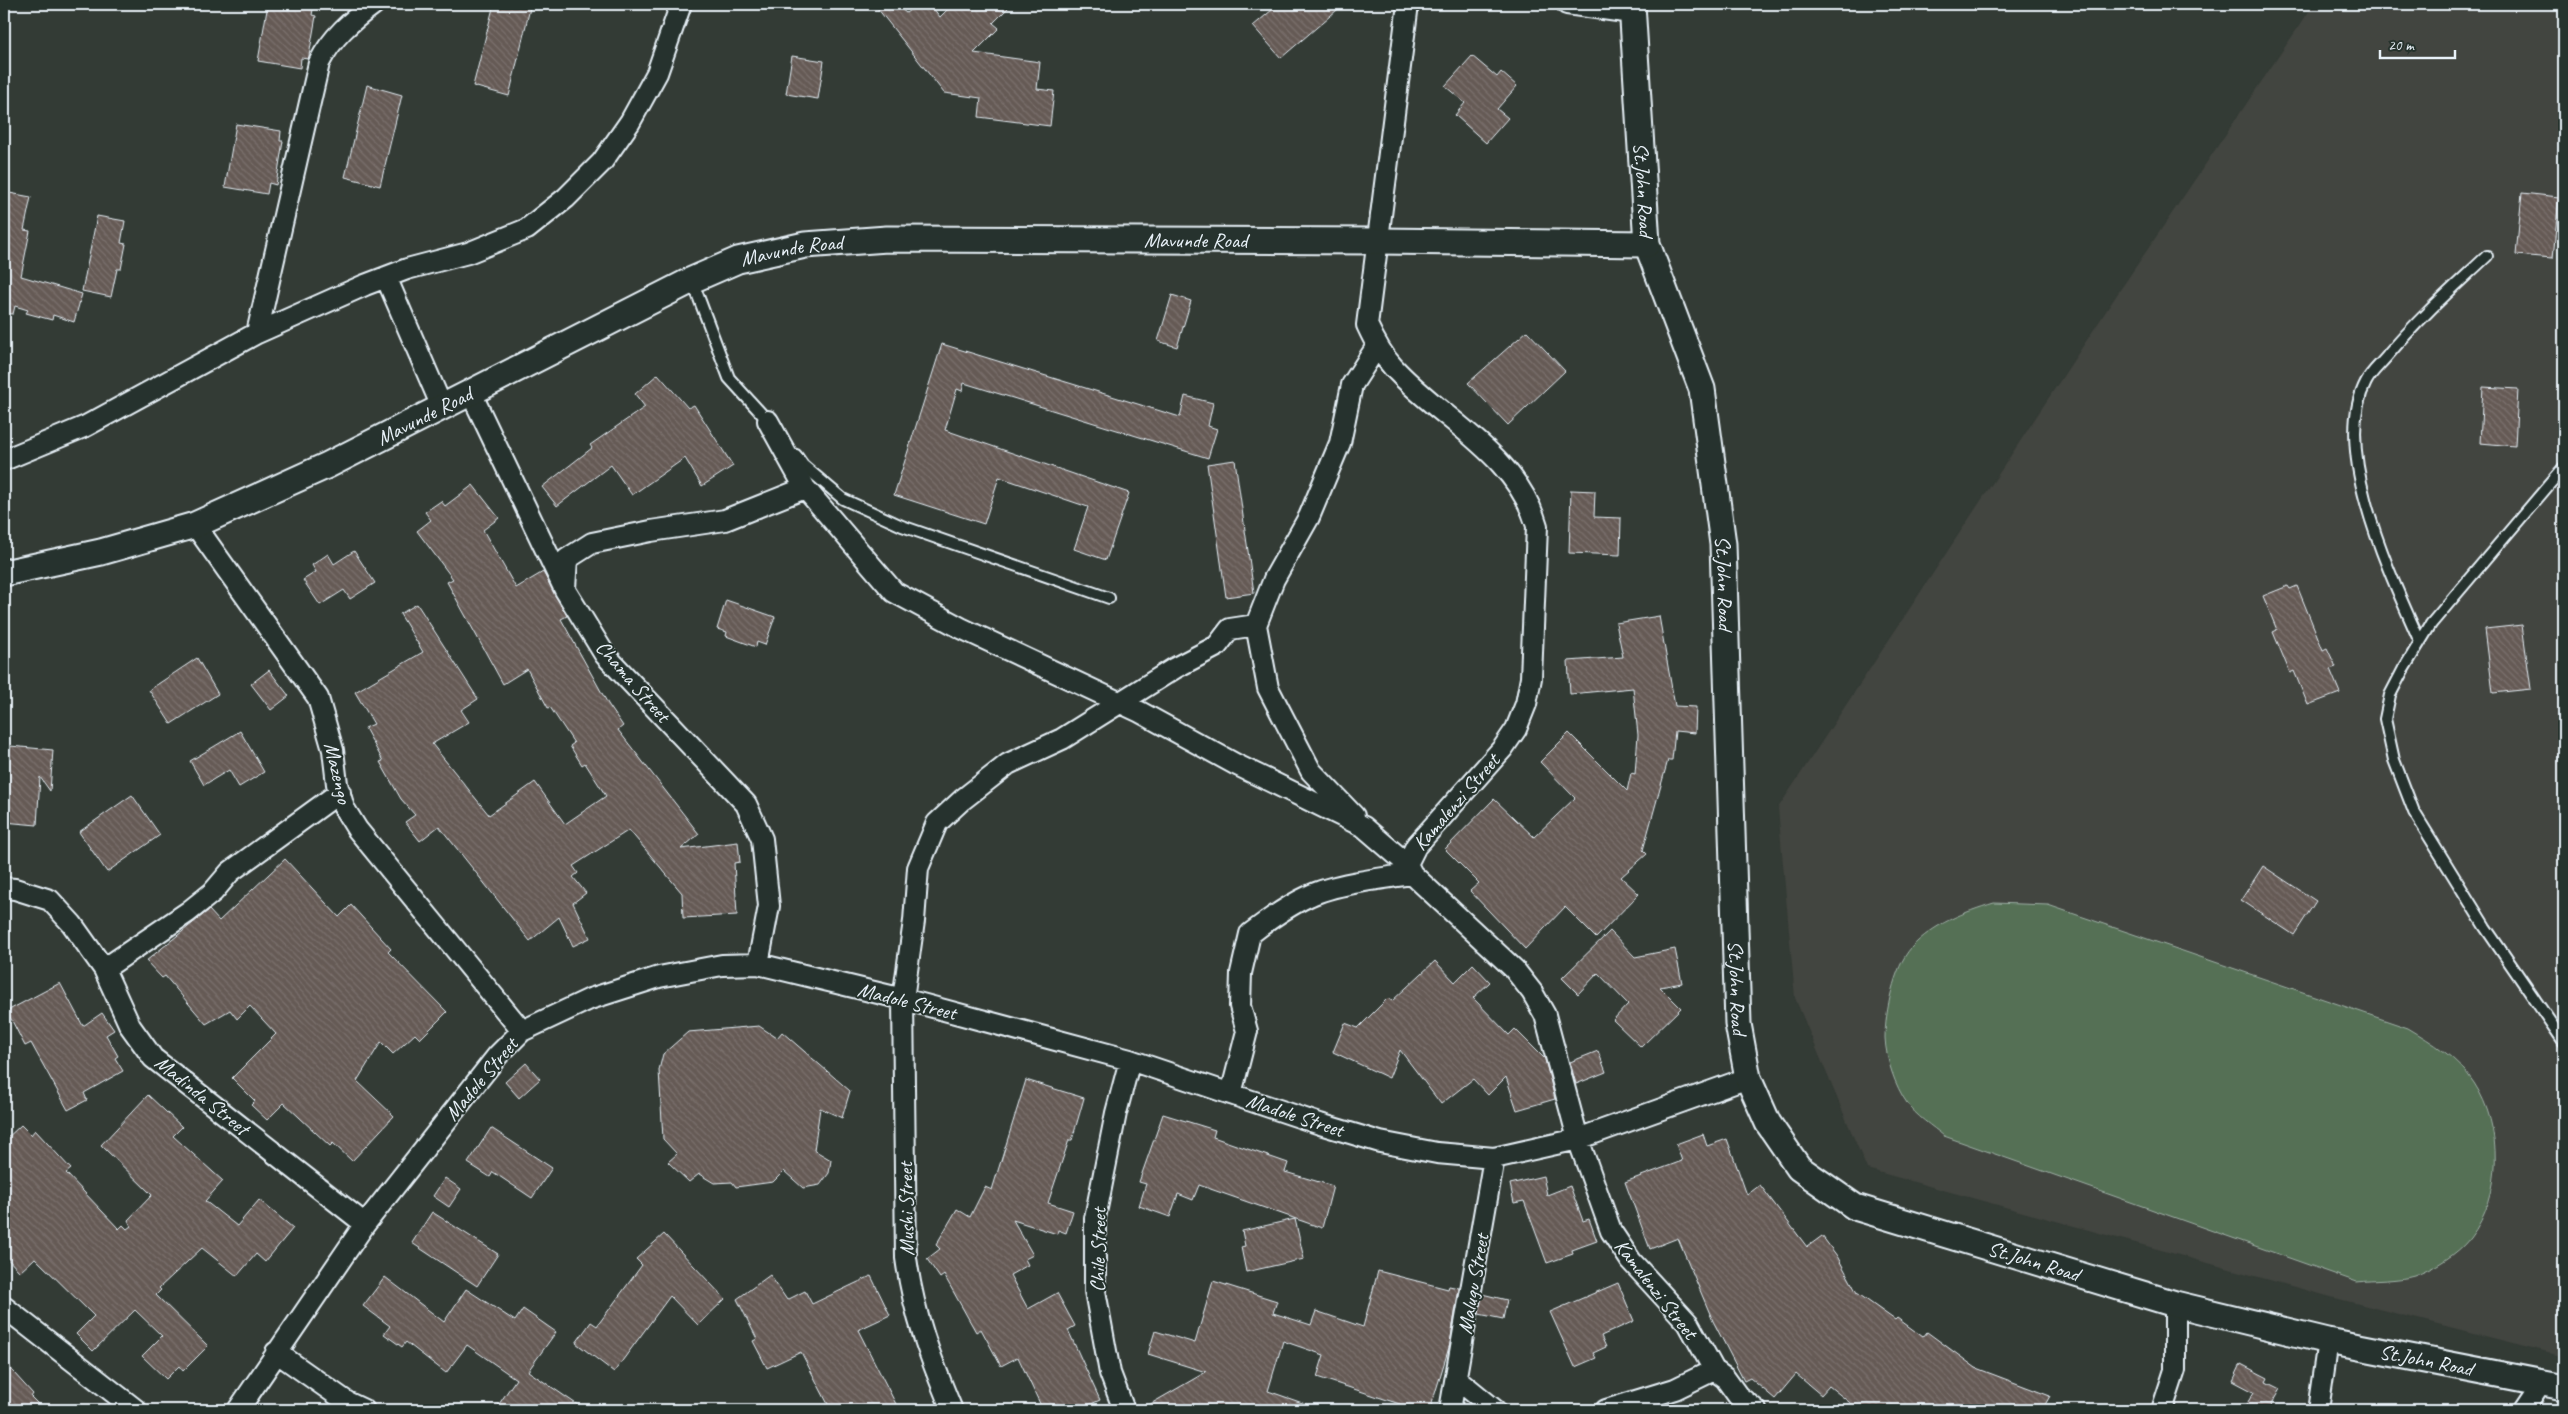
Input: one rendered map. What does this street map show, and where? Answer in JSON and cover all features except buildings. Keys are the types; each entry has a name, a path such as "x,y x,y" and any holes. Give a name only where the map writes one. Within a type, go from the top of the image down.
{"street":[{"path":"257,333 319,63 328,44 352,19 371,4"},
{"path":"4,460 86,426 257,333 386,277 468,253 527,229 566,198 602,162 630,122 657,73 681,4"},
{"name":"Kamalenzi Street","path":"1408,4 1367,325 1377,346 1393,368 1496,458 1518,482 1532,506 1537,526 1530,678 1526,704 1516,729 1503,748 1416,846 1410,869 1514,970 1532,992 1545,1016 1578,1139 1611,1231 1643,1276 1688,1323 1714,1370 1756,1410"},
{"path":"1567,4 1632,8"},
{"name":"St.John Road","path":"1632,8 1647,244 1702,389 1723,544 1738,1024 1748,1078 1768,1123 1800,1168 1855,1206 2175,1304 2328,1341 2553,1385"},
{"name":"Mavunde Road","path":"4,573 101,552 195,525 328,465 692,280 738,260 805,245 887,239 1647,244"},
{"path":"386,277 442,408"},
{"path":"1377,346 1352,385 1340,443 1309,517 1274,579 1256,625 1268,688 1311,771 1364,827 1410,869"},
{"name":"Chama Street","path":"471,392 565,590 605,655 746,804 762,839 769,906 758,964"},
{"path":"768,421 805,488 894,592 962,628 1119,702 1235,764 1364,827"},
{"path":"565,590 567,559 592,543 651,531 725,520 805,488"},
{"name":"Mazengo","path":"195,525 318,698 333,750 344,808 357,829 522,1031"},
{"name":"Mushi Street","path":"952,1410 925,1344 912,1298 906,1258 904,999 914,920 918,868 937,823 962,800 1008,764 1062,739 1119,702 1217,646 1230,629 1256,625"},
{"path":"104,969 188,912 213,892 230,872 340,792"},
{"path":"1231,1094 1247,1031 1240,1006 1241,973 1250,934 1275,915 1310,895 1410,869"},
{"name":"Madinda Street","path":"4,888 16,889 50,900 72,924 104,969 130,1026 153,1058 365,1224"},
{"name":"Madole Street","path":"238,1410 365,1224 498,1055 522,1031 590,999 659,976 722,965 758,964 904,999 1130,1060 1380,1142 1437,1153 1494,1158 1578,1139 1748,1078"},
{"name":"Chile Street","path":"1124,1410 1110,1373 1095,1291 1095,1218 1116,1112 1130,1060"},
{"name":"Malugu Street","path":"1450,1410 1457,1379 1494,1158"},
{"path":"2162,1410 2176,1370 2175,1304"},
{"path":"4,1307 136,1410"},
{"path":"2318,1410 2328,1341"},
{"path":"276,1352 347,1402 364,1410"},
{"path":"1606,1410 1675,1389 1714,1370"},
{"path":"1457,1379 1495,1410"},
{"path":"2523,1410 2553,1385"}],"lane":[{"path":"2420,642 2382,557 2359,474 2354,419 2366,382 2411,327 2487,256"},
{"path":"692,280 729,378 804,465 843,499 902,526 1109,598"},
{"path":"2564,467 2431,624 2402,670 2390,695 2385,719 2394,760 2414,812 2486,927 2564,1042"}],"shaded area":[{"path":"2314,4 2564,4 2564,1356 2331,1297 1867,1169 1795,998 1778,808 2118,293"}],"green space":[{"path":"1994,903 2048,905 2408,1028 2436,1045 2468,1074 2474,1083 2484,1101 2494,1140 2495,1161 2489,1202 2481,1221 2470,1238 2459,1250 2445,1260 2414,1276 2393,1280 2357,1282 1944,1136 1919,1117 1911,1108 1895,1080 1887,1055 1885,1038 1889,1004 1895,978 1905,956 1911,948 1929,932 1950,920 1971,910"}]}
